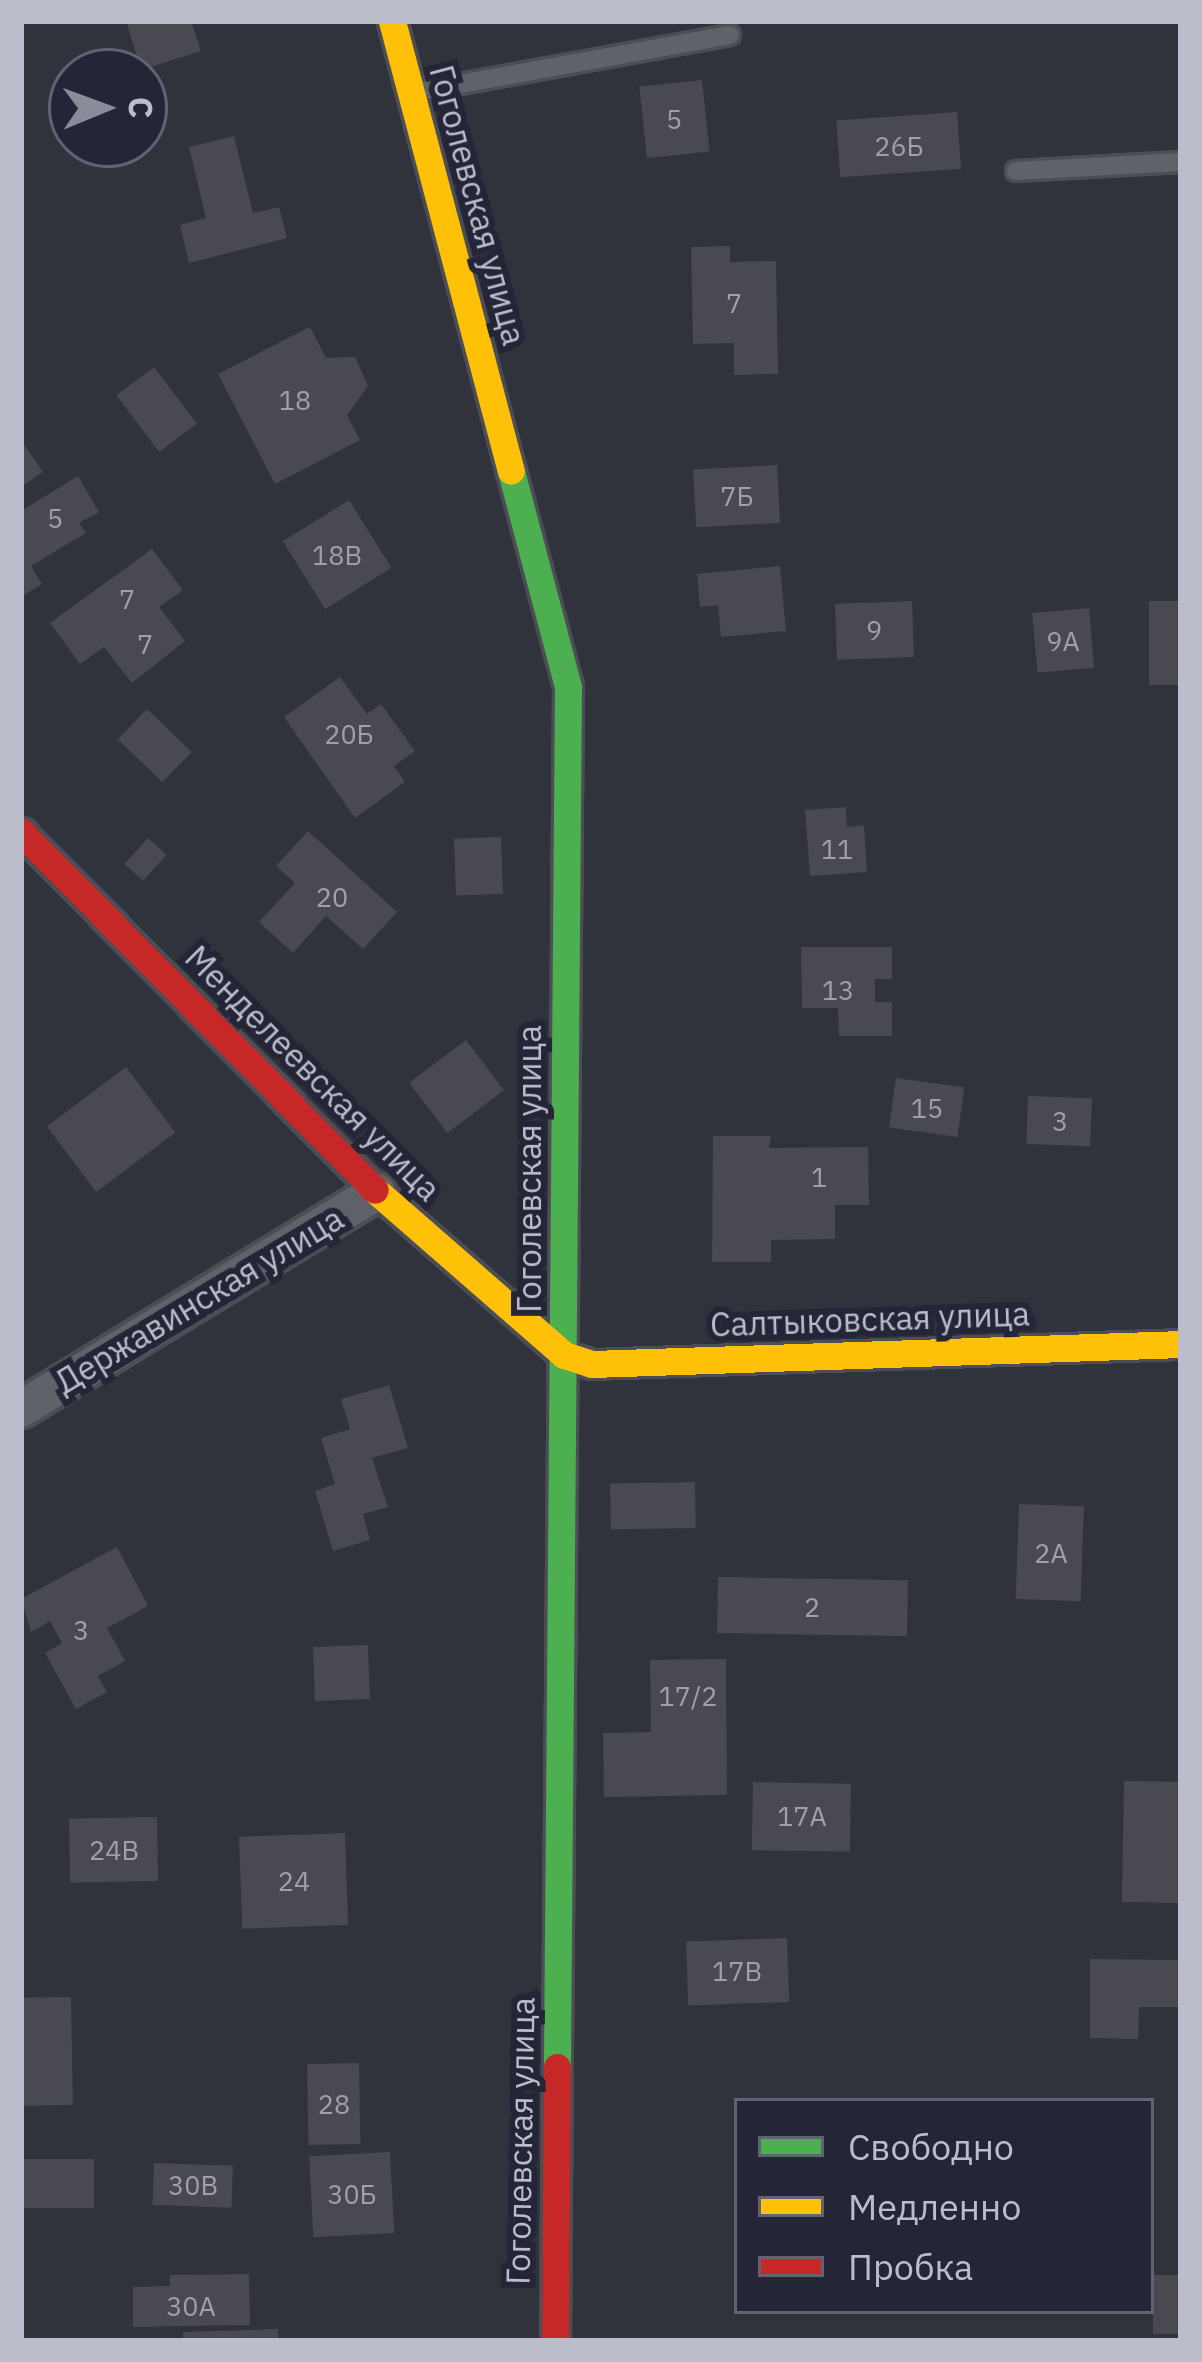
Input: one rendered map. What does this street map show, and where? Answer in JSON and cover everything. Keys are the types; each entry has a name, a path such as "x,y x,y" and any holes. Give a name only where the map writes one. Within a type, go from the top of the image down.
{"street":[{"name":"Гоголевская улица","path":"392,21 568,687 555,2341"},
{"name":"Менделеевская улица","path":"21,832 377,1192 564,1355"},
{"name":"Державинская улица","path":"21,1408 377,1192"},
{"name":"Салтыковская улица","path":"564,1355 592,1364 1181,1344"}],"lane":[{"path":"411,93 730,35"},
{"path":"1016,171 1181,162"}],"building":[{"path":"126,21 191,21 201,51 168,61 168,48 134,48"},
{"path":"702,80 710,152 647,158 639,87"},
{"path":"957,112 961,169 840,177 836,120"},
{"path":"234,136 253,213 279,207 287,238 189,263 180,225 206,218 189,147"},
{"path":"730,246 730,262 776,261 778,374 734,375 734,343 693,344 691,247"},
{"path":"310,327 326,358 355,357 368,386 347,415 360,440 275,484 218,374"},
{"path":"154,367 197,424 159,452 116,395"},
{"path":"21,440 43,472 21,487"},
{"path":"777,465 780,523 696,527 693,469"},
{"path":"78,476 99,512 79,523 86,533 31,566 42,584 21,597 21,511"},
{"path":"349,500 391,568 325,609 283,541"},
{"path":"152,549 183,590 159,607 185,641 132,683 104,647 80,664 50,623"},
{"path":"780,566 786,631 721,637 718,605 700,607 697,574"},
{"path":"912,601 914,657 837,660 835,604"},
{"path":"1149,601 1181,601 1181,685 1149,685"},
{"path":"1089,608 1094,668 1037,673 1032,613"},
{"path":"340,677 367,714 381,704 415,751 394,766 405,782 355,818 284,717"},
{"path":"147,709 192,752 162,782 118,739"},
{"path":"846,807 847,827 864,825 867,872 810,876 805,810"},
{"path":"308,831 397,912 363,949 326,916 293,953 259,922 295,883 276,866"},
{"path":"501,837 503,894 456,896 454,839"},
{"path":"148,838 167,855 143,881 125,864"},
{"path":"801,947 892,947 892,979 875,979 875,1002 892,1002 892,1036 839,1036 838,1008 802,1008"},
{"path":"466,1040 504,1090 447,1133 409,1083"},
{"path":"126,1067 175,1132 96,1192 47,1127"},
{"path":"896,1078 964,1088 957,1137 889,1128"},
{"path":"1028,1096 1092,1098 1090,1146 1026,1144"},
{"path":"713,1136 771,1136 769,1148 868,1147 869,1205 835,1205 835,1239 771,1240 771,1262 712,1262"},
{"path":"389,1385 408,1448 372,1458 388,1507 363,1514 370,1540 333,1551 315,1491 335,1484 321,1438 350,1429 341,1399"},
{"path":"695,1482 696,1528 611,1529 610,1483"},
{"path":"1019,1504 1084,1506 1081,1601 1016,1599"},
{"path":"117,1547 148,1606 107,1628 125,1661 98,1676 107,1692 76,1709 45,1653 62,1643 50,1621 31,1632 21,1599"},
{"path":"718,1577 908,1580 907,1636 717,1633"},
{"path":"368,1645 370,1699 315,1701 313,1647"},
{"path":"726,1659 727,1795 604,1797 603,1733 651,1732 650,1660"},
{"path":"1124,1781 1181,1782 1179,1903 1122,1902"},
{"path":"753,1782 851,1784 850,1852 752,1850"},
{"path":"157,1817 158,1881 70,1883 69,1819"},
{"path":"345,1833 348,1925 242,1929 239,1837"},
{"path":"787,1938 789,2002 688,2005 686,1942"},
{"path":"1090,1959 1181,1960 1181,2007 1139,2007 1138,2039 1090,2038"},
{"path":"71,1997 73,2105 23,2106 21,1998"},
{"path":"359,2063 360,2144 308,2145 307,2064"},
{"path":"390,2152 394,2233 313,2237 309,2156"},
{"path":"21,2159 94,2159 94,2208 21,2208"},
{"path":"154,2163 233,2166 231,2208 153,2205"},
{"path":"249,2274 250,2325 133,2327 133,2287 170,2286 170,2275"},
{"path":"1154,2275 1181,2275 1181,2334 1153,2334"},
{"path":"278,2329 278,2341 183,2341 183,2332"}],"traffic: fast":[{"path":"511,471 568,687 557,2067"}],"traffic: slow":[{"path":"392,21 511,471"},
{"path":"375,1190 564,1355 592,1364 1181,1344"}],"traffic: jam":[{"path":"21,832 375,1190"},
{"path":"555,2341 557,2067"}]}
